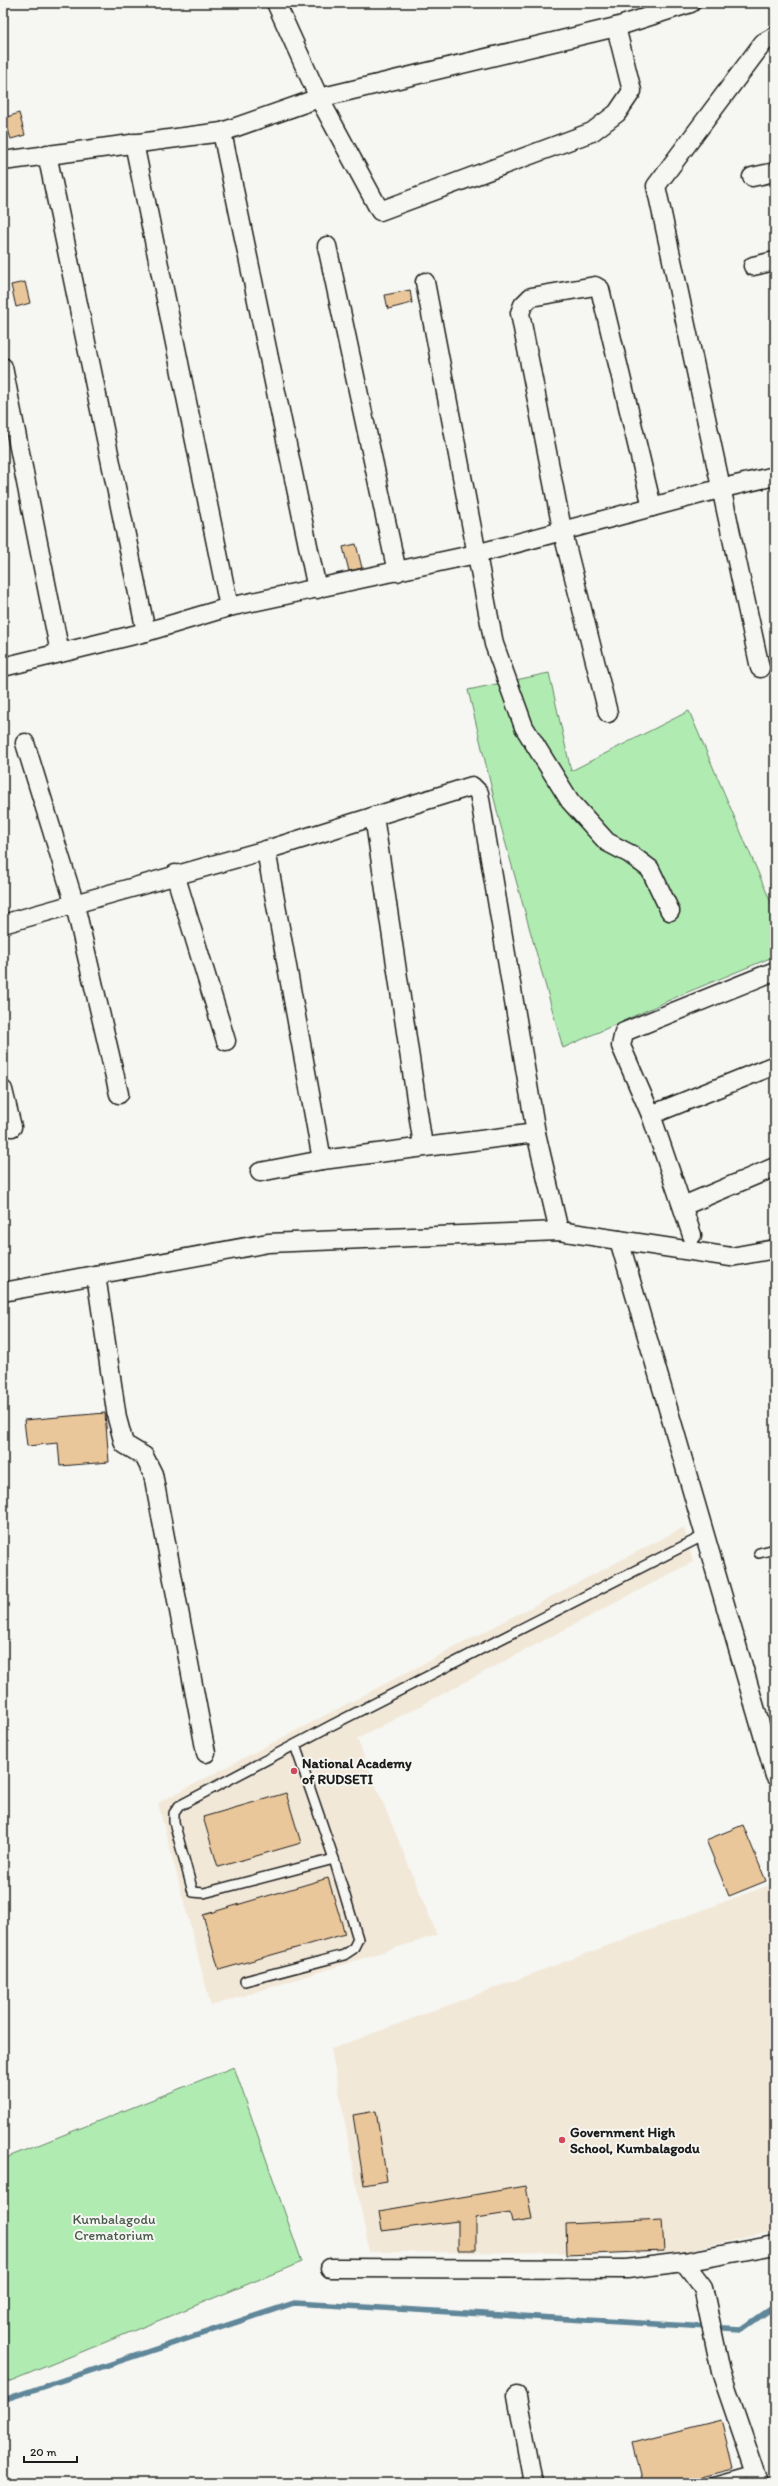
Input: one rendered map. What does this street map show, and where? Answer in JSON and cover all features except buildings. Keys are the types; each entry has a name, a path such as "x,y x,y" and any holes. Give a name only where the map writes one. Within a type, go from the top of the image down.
{"street":[{"path":"276,3 319,98 380,211 592,132 617,113 632,90 616,27"},
{"path":"3,161 222,132 319,98 616,27 691,3"},
{"path":"760,668 723,488 656,186 763,43 775,36"},
{"path":"222,132 317,589"},
{"path":"134,143 229,607"},
{"path":"47,154 146,632"},
{"path":"752,177 775,172"},
{"path":"327,246 396,572"},
{"path":"753,266 775,261"},
{"path":"425,282 494,644 524,727 570,801 607,842 630,854 650,870 670,910"},
{"path":"608,713 562,531 520,313 523,305 531,297 595,286 600,289 652,507"},
{"path":"3,367 60,653"},
{"path":"3,667 146,632 229,607 476,554 723,488 775,476"},
{"path":"25,742 75,905 119,1094"},
{"path":"3,924 75,905 175,874 266,850 472,786 479,793 536,1133 559,1231"},
{"path":"374,816 423,1146"},
{"path":"266,850 322,1160"},
{"path":"175,874 226,1041"},
{"path":"692,1234 651,1115 621,1046 624,1032 775,971"},
{"path":"651,1115 775,1065"},
{"path":"3,1090 12,1127"},
{"path":"260,1172 322,1160 423,1146 536,1133"},
{"path":"683,1206 775,1167"},
{"path":"3,1292 268,1243 559,1231 731,1257 775,1249"},
{"path":"619,1240 775,1776"},
{"path":"96,1275 117,1418 124,1444 144,1456 153,1474 206,1753"},
{"path":"330,2268 627,2268 684,2262 775,2245"},
{"path":"684,2262 703,2287 721,2372 757,2477"},
{"path":"517,2396 533,2483"}],"lane":[{"path":"334,1859 204,1892 193,1892 174,1822 174,1813 178,1806 705,1535"},
{"path":"759,1553 775,1549"},
{"path":"245,1981 344,1955 354,1949 358,1939 334,1859 295,1745"},
{"path":"712,2483 757,2477"}],"shaded area":[{"name":"National Academy of RUDSETI","path":"684,1527 693,1562 357,1739 437,1935 211,2006 158,1803"},
{"name":"Government High School, Kumbalagodu","path":"775,1883 775,2231 677,2253 369,2252 331,2049"}],"green space":[{"path":"549,673 571,771 689,711 775,912 775,956 683,994 563,1048 500,823 468,690"},
{"name":"Kumbalagodu Crematorium","path":"234,2067 302,2262 3,2384 3,2159"}],"waterway":[{"path":"3,2400 294,2303 742,2329 775,2306"}],"place":[{"name":"National Academy of RUDSETI","path":"294,1771"},
{"name":"Government High School, Kumbalagodu","path":"562,2140"}]}
